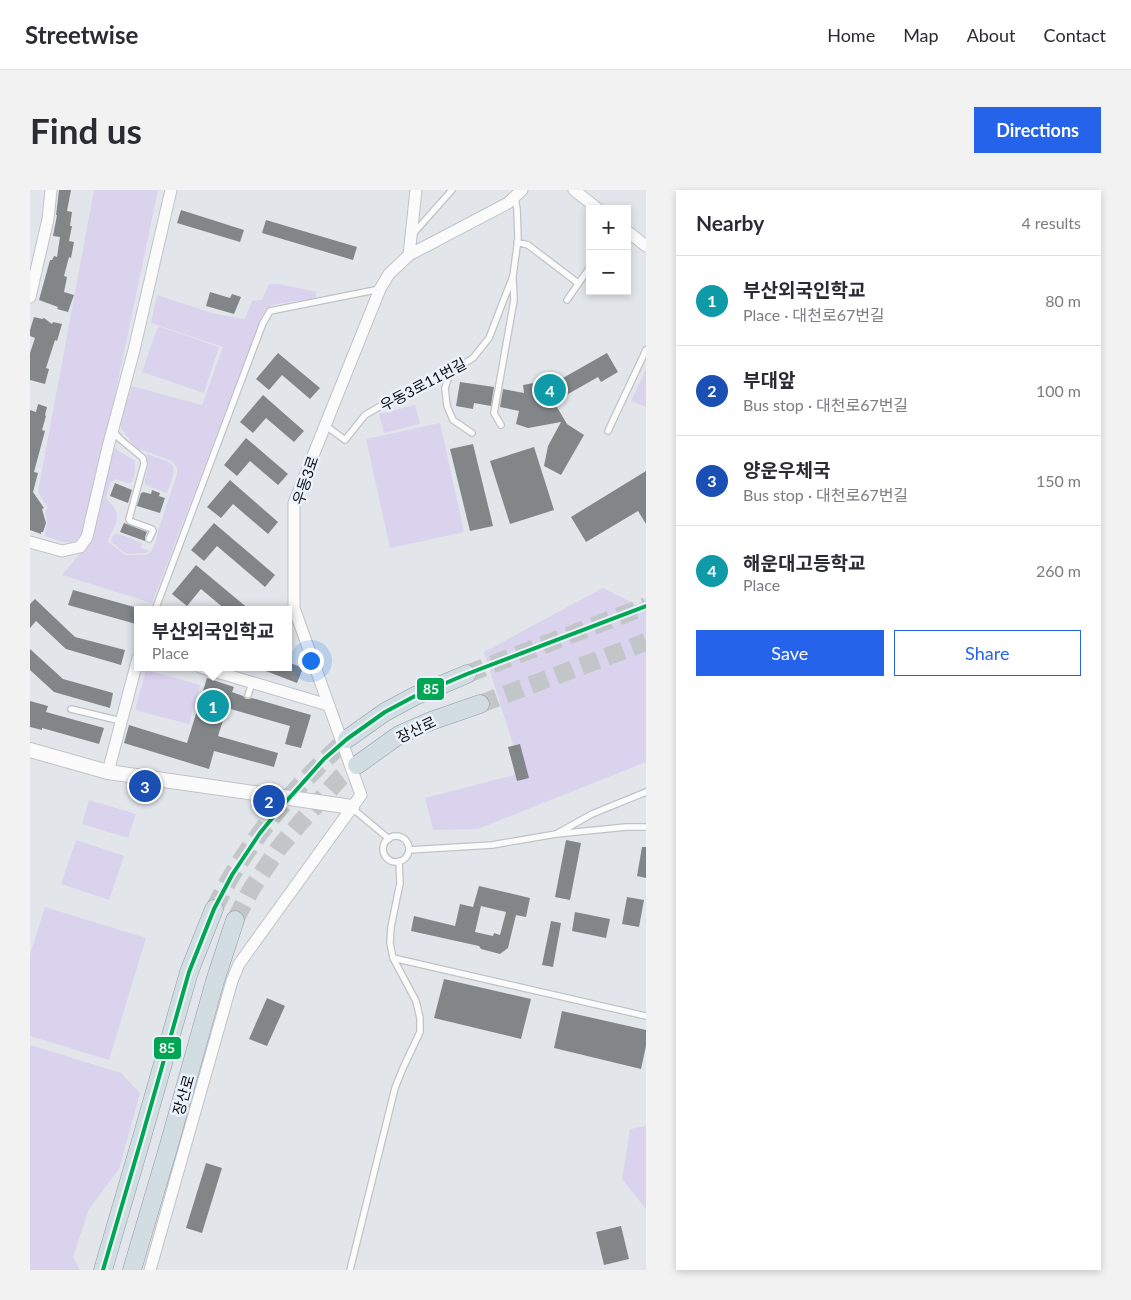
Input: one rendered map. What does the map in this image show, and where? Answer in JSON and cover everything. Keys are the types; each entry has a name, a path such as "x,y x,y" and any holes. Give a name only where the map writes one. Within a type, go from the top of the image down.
{"highway":[{"name":"장산로","path":"347,739 385,712 415,696 467,674"},
{"name":"장산로","path":"357,764 399,735 480,704"},
{"name":"장산로","path":"103,1270 189,972 214,909"},
{"name":"장산로","path":"132,1270 215,981 235,920"}],"street":[{"path":"30,297 48,219 51,190"},
{"path":"30,542 62,551 80,547 87,537 112,430 134,350 171,190"},
{"path":"409,255 416,190"},
{"path":"574,190 593,205"},
{"name":"우동3로11번길","path":"409,255 508,204 518,194"},
{"path":"631,234 646,246"},
{"name":"우동3로","path":"352,808 361,795 294,608 294,503 380,289 389,274 409,255"},
{"path":"108,772 134,671"},
{"path":"215,671 328,705"},
{"path":"30,750 108,772 352,808 240,964 232,981 150,1270"}],"lane":[{"path":"411,236 452,190"},
{"name":"우동3로11번길","path":"325,425 345,440 365,415 391,400 450,373 473,358 489,338 513,276 517,242 518,194"},
{"path":"517,242 528,245 578,283"},
{"path":"567,300 586,272"},
{"path":"502,425 494,413 514,300 513,276"},
{"path":"157,606 263,323 270,312 380,289"},
{"path":"608,431 646,350"},
{"path":"450,373 445,388 447,406 453,420 472,433"},
{"path":"112,430 143,458 144,464 129,519 152,529 153,531 149,539"},
{"path":"248,695 252,682"},
{"path":"71,709 121,721"},
{"path":"556,834 592,814 646,792"},
{"path":"352,808 388,839"},
{"path":"409,850 492,845 556,834 646,827"},
{"path":"396,836 407,842 409,850 406,857 399,862 391,860 385,854 384,846 388,839 396,836"},
{"path":"350,1270 395,1088 402,1068 420,1032 420,1018 416,1001 393,958 390,943 391,927 400,883 399,862"},
{"path":"393,958 646,1016"}],"shaded area":[{"path":"94,190 158,190 88,525 79,540 64,542 45,536 47,522 45,510 48,508 38,492"},
{"path":"269,284 280,284 316,292 316,298 271,305 262,316 152,603 62,575 89,543 112,449 116,448 135,461 135,474 132,482 127,483 116,479 110,483 106,498 115,509 117,519 108,542 126,555 146,555 151,552 177,474 177,468 172,461 136,448 121,428 121,419 132,386 202,405 223,347 151,323 157,295 212,313 245,319 252,301 262,300"},
{"path":"158,326 219,347 204,393 142,372"},
{"path":"646,369 646,407 631,401"},
{"path":"415,405 420,424 384,433 379,414"},
{"path":"440,423 464,532 390,548 366,439"},
{"path":"147,454 164,460 173,466 173,475 167,493 145,485 148,467"},
{"path":"116,533 142,543 141,548 150,551 126,554 111,541"},
{"path":"603,588 637,605 646,598 646,762 478,829 433,830 425,798 522,773 484,652"},
{"path":"146,671 200,685 189,724 135,710"},
{"path":"89,800 136,814 128,838 82,824"},
{"path":"76,840 124,856 109,900 61,884"},
{"path":"45,907 146,938 109,1060 30,1036 30,955"},
{"path":"30,1045 121,1073 140,1093 119,1169 89,1209 73,1257 80,1270 30,1270"},
{"path":"646,1126 646,1209 622,1179 630,1129"}],"building":[{"path":"59,190 71,190 67,211 72,212 69,241 74,242 71,258 69,257 64,276 67,277 64,292 74,295 68,312 39,300 50,260 54,256 57,257 60,237 53,236"},
{"path":"181,210 244,230 240,242 177,223"},
{"path":"266,220 357,247 353,260 262,233"},
{"path":"210,292 230,298 232,294 241,297 234,314 206,306"},
{"path":"34,317 44,318 52,324 53,322 62,324 46,368 49,369 45,384 30,380 30,353 35,338 30,336 30,330"},
{"path":"278,353 320,388 310,399 282,375 269,390 256,379"},
{"path":"607,353 618,372 601,382 598,377 554,402 567,424 584,435 561,475 544,466 548,446 561,422 528,428 516,424 519,411 500,407 503,389 524,393 523,385 544,381 547,387"},
{"path":"460,382 494,387 491,406 474,403 473,409 456,406"},
{"path":"263,395 304,431 294,442 266,418 253,433 240,422"},
{"path":"38,404 47,407 42,430 45,431 34,472 38,473 33,492 44,508 42,509 46,523 41,534 30,530 30,410 36,412"},
{"path":"246,438 288,474 278,485 250,461 237,476 224,465"},
{"path":"473,444 493,526 470,531 450,449"},
{"path":"534,447 554,510 510,524 490,461"},
{"path":"646,471 646,524 638,511 586,542 571,517"},
{"path":"230,480 278,522 268,534 233,504 221,518 207,507"},
{"path":"115,483 132,490 128,503 110,496"},
{"path":"152,490 160,493 159,496 165,498 160,513 137,506 141,493 151,494"},
{"path":"124,523 147,532 145,541 120,532"},
{"path":"214,523 275,575 265,587 217,546 204,561 191,550"},
{"path":"196,565 245,606 221,606 201,589 187,606 172,594"},
{"path":"73,590 134,607 134,623 68,605"},
{"path":"35,599 75,637 125,650 121,665 66,649 36,621 30,628 30,604"},
{"path":"30,649 63,679 113,693 110,708 54,692 30,670"},
{"path":"292,664 303,668 297,683 266,671 292,671"},
{"path":"207,678 234,687 232,692 246,699 252,698 311,715 301,748 285,744 290,726 227,708 218,736 278,753 274,767 214,751 209,769 124,743 129,725 187,743"},
{"path":"30,701 48,706 46,712 104,728 99,744 42,728 42,730 30,727"},
{"path":"520,744 529,778 517,781 508,747"},
{"path":"566,840 581,843 570,900 555,897"},
{"path":"642,847 646,847 646,878 637,876"},
{"path":"479,886 530,898 526,917 516,915 508,948 500,954 481,949 479,946 411,931 414,916 455,926 460,904 473,907","holes":["481,906 506,912 500,935 494,933 493,936 475,932"]},
{"path":"627,897 644,900 639,927 622,924"},
{"path":"575,912 610,919 606,938 572,931"},
{"path":"551,921 561,923 553,967 542,965"},
{"path":"444,979 531,999 521,1039 434,1018"},
{"path":"267,998 285,1006 267,1046 249,1039"},
{"path":"562,1011 646,1030 646,1046 641,1069 554,1048"},
{"path":"206,1163 222,1168 202,1233 186,1228"},
{"path":"621,1226 629,1259 604,1265 596,1232"}],"tunnel":[{"path":"467,674 646,606"},
{"path":"480,704 646,642"},
{"path":"214,909 229,879 270,820 315,770 347,739"},
{"path":"235,920 252,888 278,849 340,778 357,765"}],"transit line":[{"name":"85","path":"103,1270 189,972 214,909 232,875 260,833 324,759 347,739 385,712 415,696 467,674 646,606"}],"place":[{"name":"해운대고등학교","path":"550,390"},
{"name":"부산외국인학교","path":"213,706"},
{"name":"양운우체국","path":"145,786"},
{"name":"부대앞","path":"269,801"}]}
